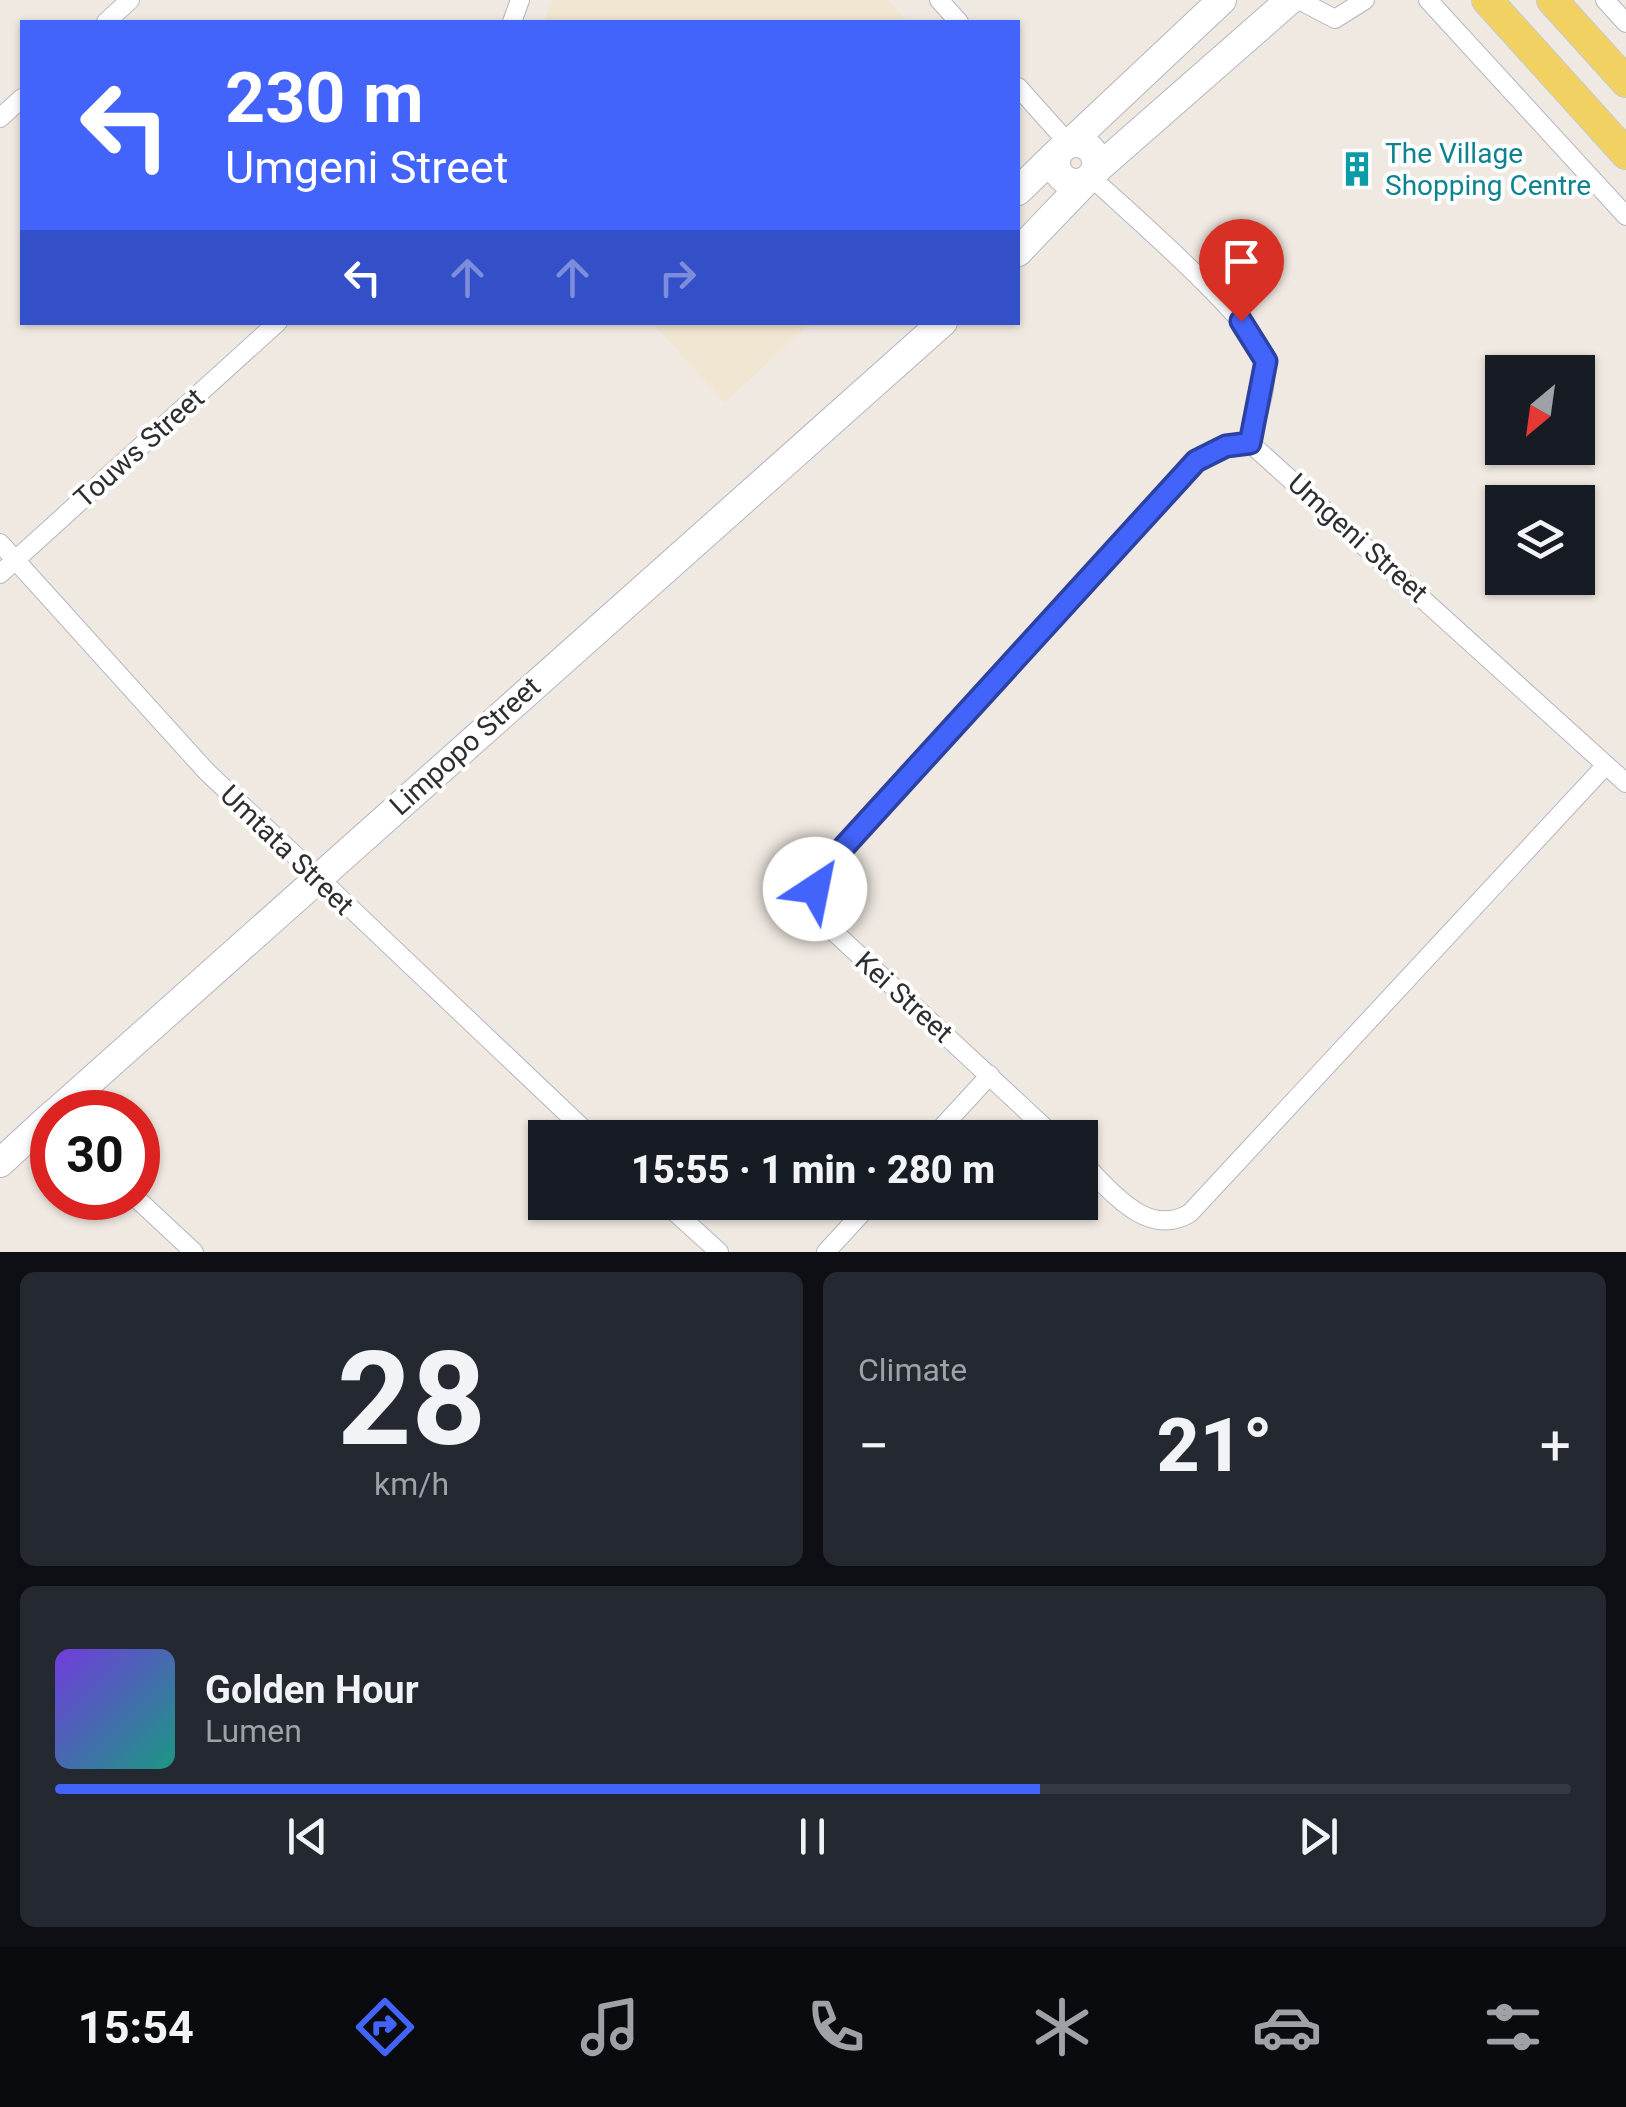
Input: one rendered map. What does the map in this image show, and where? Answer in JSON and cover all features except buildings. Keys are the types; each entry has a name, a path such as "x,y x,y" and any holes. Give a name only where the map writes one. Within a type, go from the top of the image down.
{"main road":[{"path":"1487,0 1626,154"},
{"path":"1552,0 1626,82"}],"street":[{"path":"108,20 130,0"},
{"path":"938,0 957,20"},
{"path":"1020,189 1222,0"},
{"path":"1020,250 1091,176 1290,0"},
{"path":"1300,0 1336,19 1365,0"},
{"path":"1428,0 1626,216"},
{"path":"1606,0 1626,23"},
{"path":"1020,90 1064,148"},
{"path":"0,118 20,100"},
{"path":"1064,148 1088,147 1096,158 1091,176"},
{"path":"1091,176 1241,321 1262,350 1263,386 1250,443"},
{"name":"Touws Street","path":"0,574 275,325"},
{"name":"Limpopo Street","path":"875,381 912,325"},
{"name":"Limpopo Street","path":"82,1090 940,325"},
{"name":"Umgeni Street","path":"1250,443 1626,783"},
{"name":"Kei Street","path":"1037,1120 832,930 818,910 816,882 1196,461 1226,446 1250,443"},
{"name":"Umtata Street","path":"0,542 206,772 574,1120"},
{"path":"1098,1175 1151,1220 1170,1222 1190,1213 1606,765"},
{"path":"949,1120 990,1075"},
{"name":"Limpopo Street","path":"0,1163 30,1136"},
{"path":"160,1220 194,1252"},
{"path":"683,1220 718,1252"},
{"path":"826,1252 855,1220"}],"shaded area":[{"path":"552,0 888,0 906,20 545,20"},
{"path":"655,325 807,325 725,403"}],"place":[{"name":"The Village Shopping Centre","path":"1357,169"}],"route":[{"path":"815,889 824,870 842,849 1196,461 1226,446 1250,443 1266,361 1241,321"}]}
